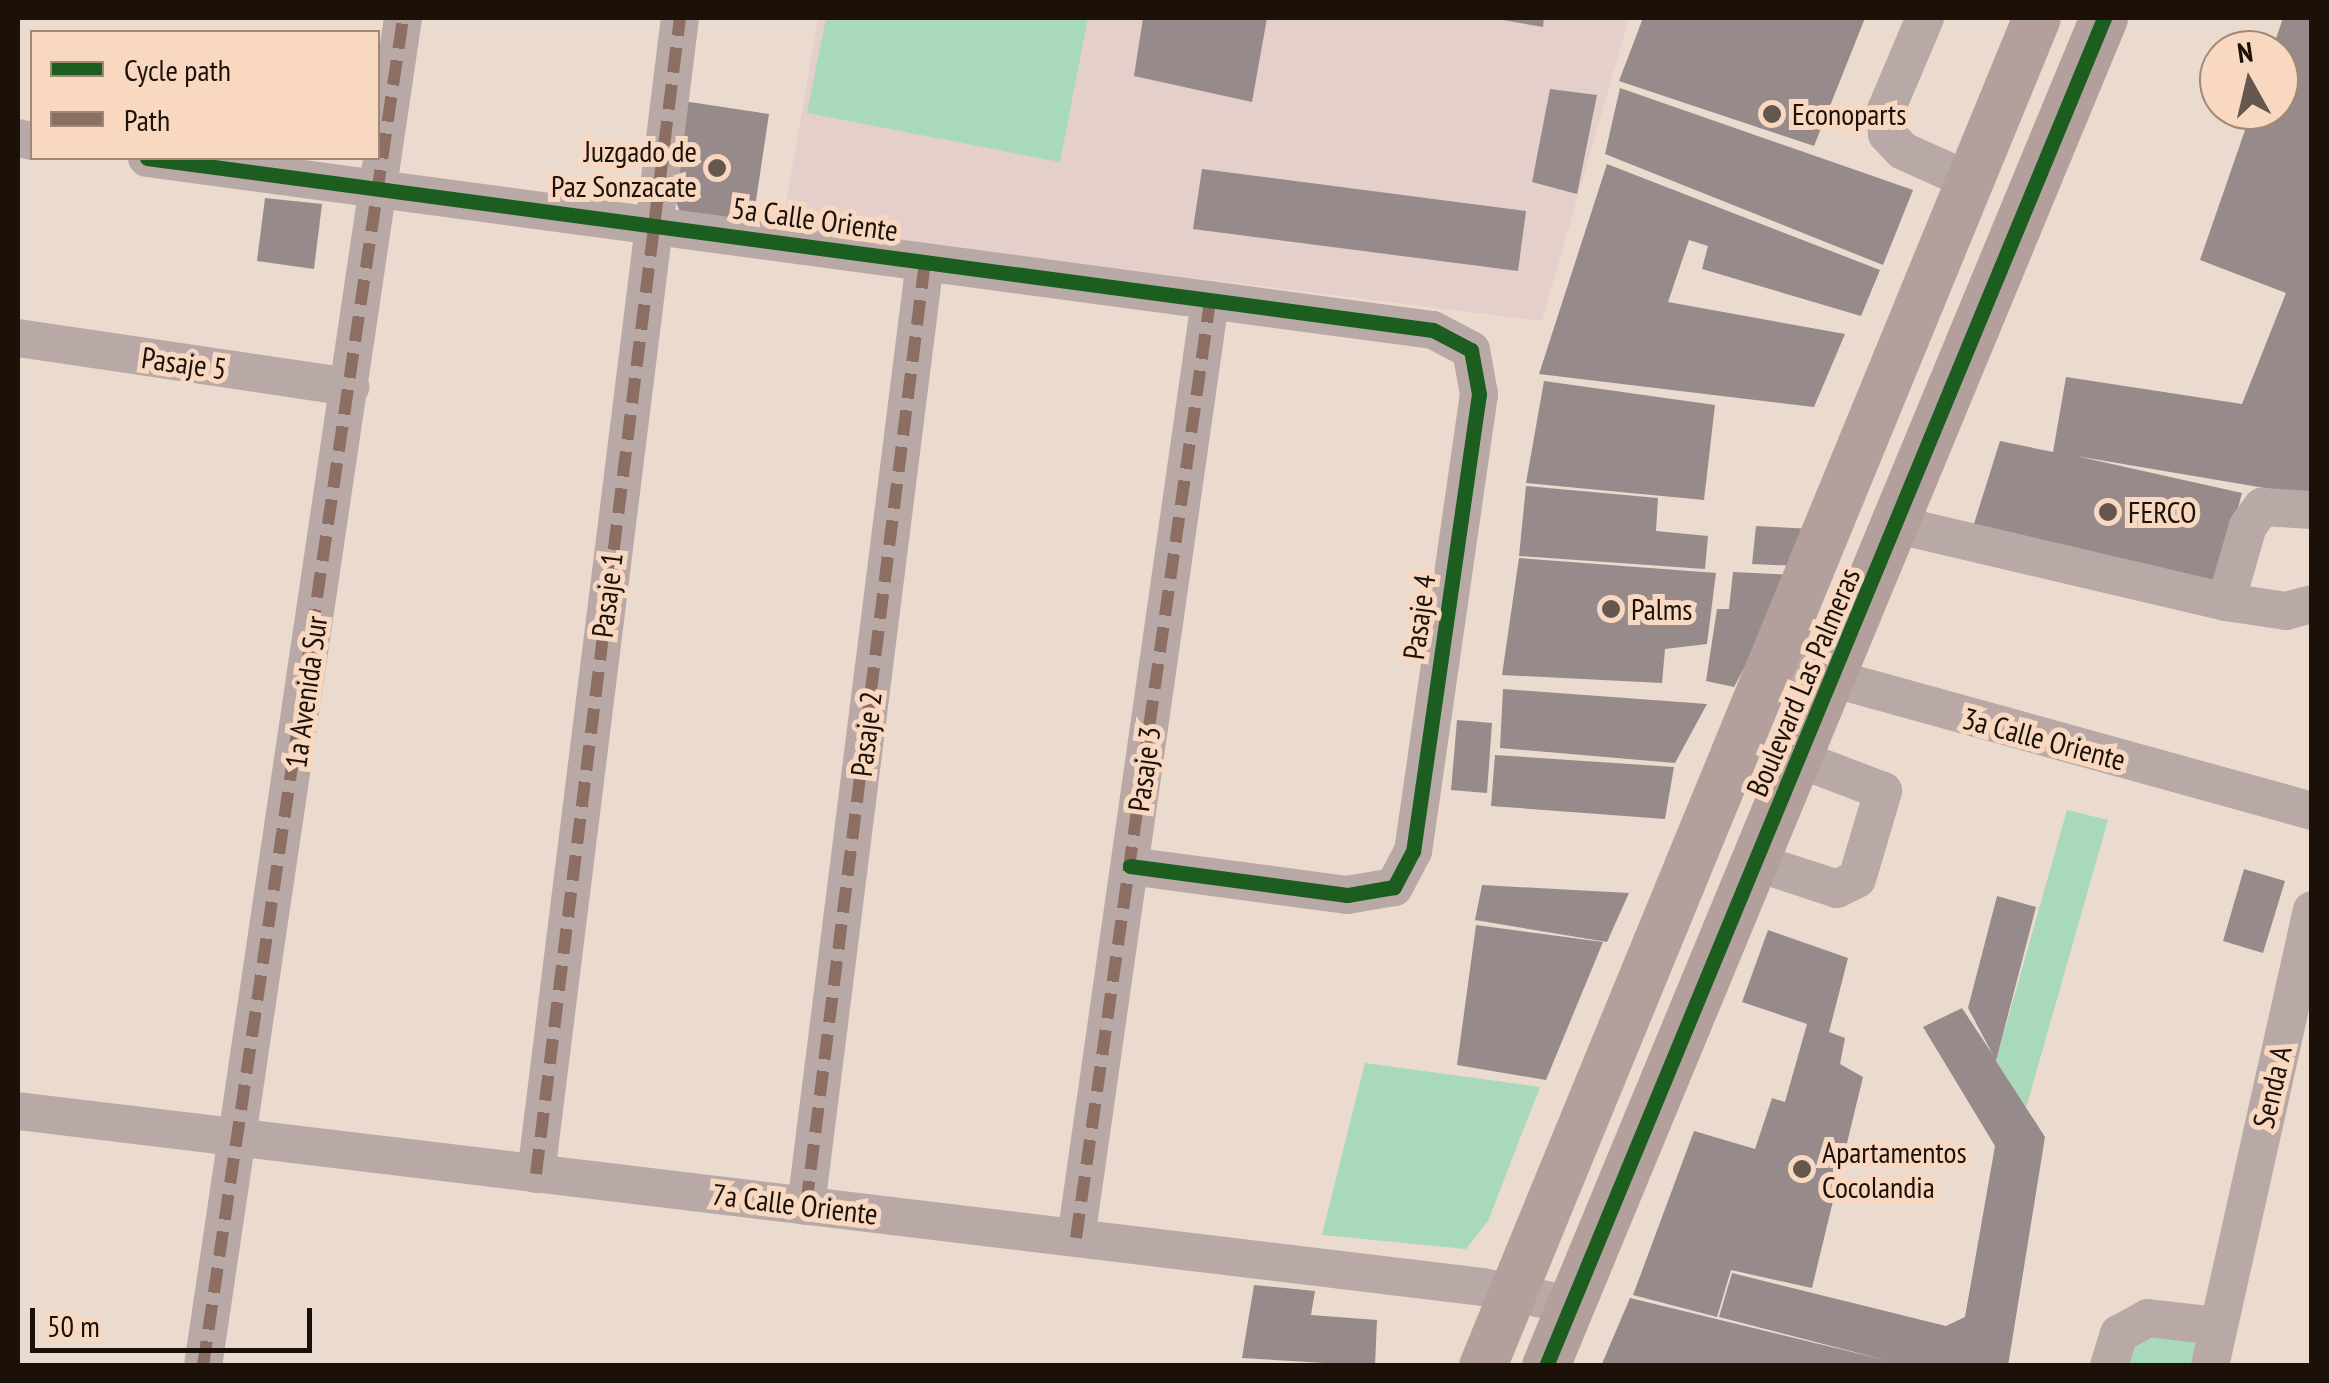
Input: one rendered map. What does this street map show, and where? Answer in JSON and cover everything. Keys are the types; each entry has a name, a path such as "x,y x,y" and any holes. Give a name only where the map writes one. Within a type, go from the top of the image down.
{"main road":[{"name":"Boulevard Las Palmeras","path":"1483,1366 1777,663 2037,18"},
{"name":"Boulevard Las Palmeras","path":"1546,1366 1802,760 2104,18"}],"street":[{"name":"1a Avenida Sur","path":"204,1366 241,1138 403,18"},
{"name":"Pasaje 1","path":"536,1174 680,18"},
{"path":"1924,18 1886,110 1887,134 1903,152 1972,182"},
{"name":"5a Calle Oriente","path":"161,160 1433,330 1471,350"},
{"name":"Pasaje 2","path":"806,1206 925,262"},
{"name":"Pasaje 3","path":"1076,1238 1210,300"},
{"name":"Pasaje 5","path":"18,338 350,388"},
{"name":"Pasaje 4","path":"1130,866 1347,895 1394,887 1414,852 1479,394 1471,350"},
{"path":"2226,602 2248,526 2262,508 2312,510"},
{"path":"1898,524 2226,602 2286,611 2312,604"},
{"name":"3a Calle Oriente","path":"1777,663 2312,811"},
{"path":"1758,863 1837,888 1857,879 1883,790 1802,760"},
{"name":"Senda A","path":"2210,1366 2312,910"},
{"name":"7a Calle Oriente","path":"18,1112 1513,1291 1571,1305"},
{"path":"2109,1366 2120,1334 2148,1318 2217,1326"}],"shaded area":[{"path":"818,18 1629,18 1542,321 782,227"}],"green space":[{"path":"826,18 1088,18 1060,162 807,113"},
{"path":"2067,810 2108,820 2026,1108 1996,1061"},
{"path":"1365,1063 1540,1087 1488,1221 1466,1249 1322,1235"},
{"path":"2137,1334 2199,1336 2191,1365 2118,1366"}],"building":[{"path":"1143,18 1267,18 1252,102 1134,76"},
{"path":"1492,18 1544,18 1543,27"},
{"name":"Econoparts","path":"1643,18 1865,18 1814,146 1619,81"},
{"path":"2283,18 2312,18 2312,496 2076,456 2242,493 2216,592 1972,530 2000,441 2053,452 2066,377 2242,404 2286,293 2200,260 2245,130 2299,130 2299,30 2279,30"},
{"path":"1620,88 1913,190 1883,265 1605,154"},
{"path":"1550,89 1597,95 1577,194 1532,182"},
{"path":"683,101 769,114 752,227 681,214 670,188"},
{"path":"1607,164 1880,270 1861,316 1702,269 1708,246 1689,240 1668,302 1845,334 1814,407 1539,374"},
{"path":"1202,169 1526,211 1518,271 1193,229"},
{"path":"265,198 322,204 314,269 257,261"},
{"path":"1544,381 1715,405 1704,500 1526,483"},
{"path":"1526,486 1658,498 1656,531 1708,536 1705,569 1519,556"},
{"path":"1756,526 1814,529 1800,566 1752,564"},
{"name":"Palms","path":"1519,558 1716,573 1707,644 1665,649 1662,683 1502,675"},
{"path":"1733,572 1793,575 1734,687 1706,681 1717,609 1729,609"},
{"path":"1503,689 1707,704 1675,763 1500,748"},
{"path":"1457,720 1492,723 1487,793 1451,790"},
{"path":"1495,755 1674,767 1665,819 1491,806"},
{"path":"2244,869 2285,881 2263,953 2223,941"},
{"path":"1482,885 1629,893 1607,942 1475,920"},
{"path":"1997,896 2036,907 1996,1061 2045,1137 2008,1366 1601,1366 1630,1298 1889,1361 1719,1317 1732,1273 1946,1326 1965,1317 1995,1146 1923,1027 1962,1008 1993,1055 1968,1008"},
{"path":"1476,925 1603,942 1546,1080 1457,1065"},
{"path":"1768,930 1848,958 1829,1032 1845,1038 1840,1064 1863,1077 1812,1288 1731,1270 1717,1317 1633,1295 1694,1131 1755,1149 1772,1098 1785,1102 1807,1024 1742,1002"},
{"path":"1254,1285 1315,1291 1311,1315 1377,1320 1375,1366 1242,1358"}],"marked path":[{"path":"203,1366 403,18"},
{"path":"536,1174 680,18"},
{"path":"806,1206 925,262"},
{"path":"1076,1238 1210,301"}],"cycle path":[{"path":"1546,1366 2104,18"},
{"path":"162,160 1433,330 1471,350 1479,394 1413,851 1394,887 1347,895 1130,866"}],"place":[{"name":"Econoparts","path":"1772,114"},
{"name":"Juzgado de Paz Sonzacate","path":"717,168"},
{"name":"FERCO","path":"2108,512"},
{"name":"Palms","path":"1611,609"},
{"name":"Apartamentos Cocolandia","path":"1802,1169"}]}
